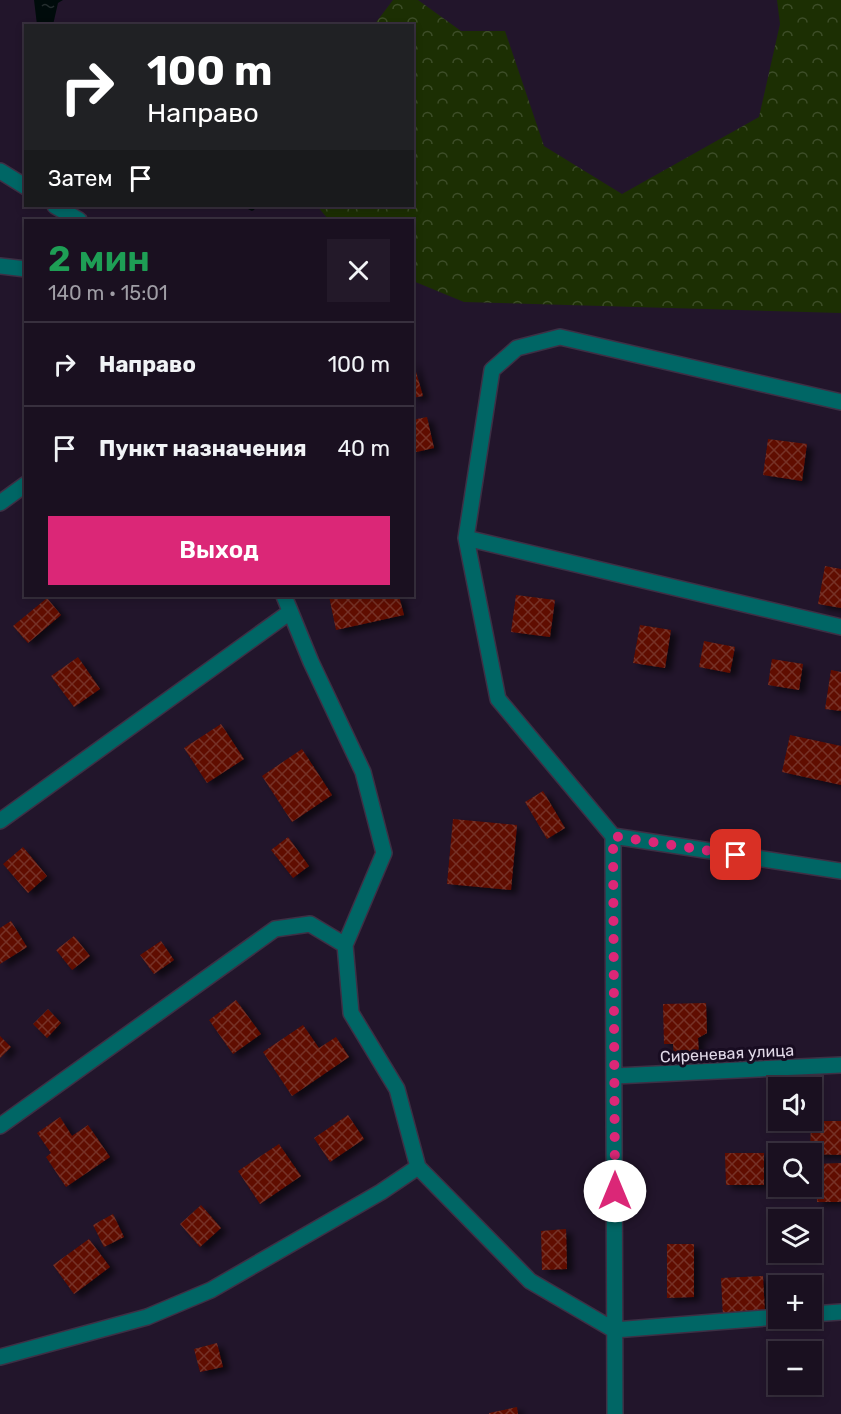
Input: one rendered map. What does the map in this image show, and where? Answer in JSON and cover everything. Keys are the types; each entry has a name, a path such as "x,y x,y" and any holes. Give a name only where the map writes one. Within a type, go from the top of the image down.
{"street":[{"path":"0,171 24,186"},
{"path":"57,207 77,219"},
{"path":"0,267 24,269"},
{"path":"615,1414 613,836 498,699 466,538 492,370 517,348 560,337 841,402"},
{"path":"0,503 24,485"},
{"path":"466,538 841,627"},
{"path":"284,597 363,772 384,853 345,945 351,1013 397,1089 418,1167 530,1281 614,1330 768,1318"},
{"path":"0,821 290,612"},
{"path":"613,836 841,871"},
{"path":"0,1126 275,929 310,924 345,945"},
{"name":"Сиреневая улица","path":"615,1077 841,1065"},
{"path":"0,1357 147,1317 211,1290 381,1192 418,1167"},
{"path":"822,1313 841,1312"}],"green space":[{"path":"393,0 418,0 461,31 505,31 544,146 622,194 759,117 780,24 777,0 841,0 841,313 464,302 414,281 414,219 328,219 318,207 414,207 414,24 375,24"}],"water":[{"path":"34,0 63,0 58,3 53,24 37,24"}],"building":[{"path":"414,365 423,396 414,398"},
{"path":"427,417 434,448 414,453 414,420"},
{"path":"768,439 807,444 802,481 763,475"},
{"path":"825,566 841,569 841,608 818,604"},
{"path":"516,595 555,600 550,637 511,632"},
{"path":"329,597 399,597 404,615 336,630"},
{"path":"47,598 61,615 28,643 13,626"},
{"path":"640,625 671,630 665,668 633,663"},
{"path":"704,641 735,647 730,673 699,667"},
{"path":"78,657 100,689 74,707 51,676"},
{"path":"772,659 803,664 799,690 768,685"},
{"path":"831,670 841,672 841,711 825,709"},
{"path":"221,724 244,759 207,783 184,748"},
{"path":"790,735 841,746 841,785 782,772"},
{"path":"302,749 332,795 292,822 262,776"},
{"path":"543,791 565,828 547,839 525,802"},
{"path":"453,819 517,825 511,890 447,884"},
{"path":"288,837 309,866 293,878 271,850"},
{"path":"23,847 47,876 28,893 3,864"},
{"path":"11,921 27,947 0,964 0,928"},
{"path":"74,936 90,956 72,970 56,950"},
{"path":"161,941 174,960 154,974 140,955"},
{"path":"236,1000 261,1034 233,1054 209,1020"},
{"path":"706,1003 707,1033 698,1038 699,1056 674,1057 673,1044 664,1044 663,1004"},
{"path":"48,1009 61,1023 47,1038 33,1024"},
{"path":"303,1025 319,1048 336,1037 349,1057 292,1096 263,1052"},
{"path":"0,1036 11,1047 0,1058"},
{"path":"348,1115 364,1139 330,1162 314,1138"},
{"path":"60,1117 72,1136 88,1125 110,1157 66,1187 46,1157 51,1153 37,1133"},
{"path":"822,1121 841,1121 841,1155 822,1154 822,1143 810,1143 811,1131 822,1131"},
{"path":"279,1144 301,1176 260,1204 238,1171"},
{"path":"725,1153 764,1153 764,1185 726,1185"},
{"path":"841,1163 841,1202 817,1202 817,1197 822,1197 822,1164"},
{"path":"201,1205 221,1228 200,1247 180,1224"},
{"path":"113,1214 124,1237 104,1247 93,1225"},
{"path":"566,1229 567,1269 542,1270 541,1231"},
{"path":"89,1239 110,1267 74,1294 53,1265"},
{"path":"667,1244 694,1244 694,1297 667,1298"},
{"path":"763,1276 765,1314 723,1317 721,1278"},
{"path":"217,1343 223,1367 200,1372 194,1349"},
{"path":"517,1407 518,1414 489,1414 489,1413"}],"route":[{"path":"615,1191 613,836 736,855"}]}
